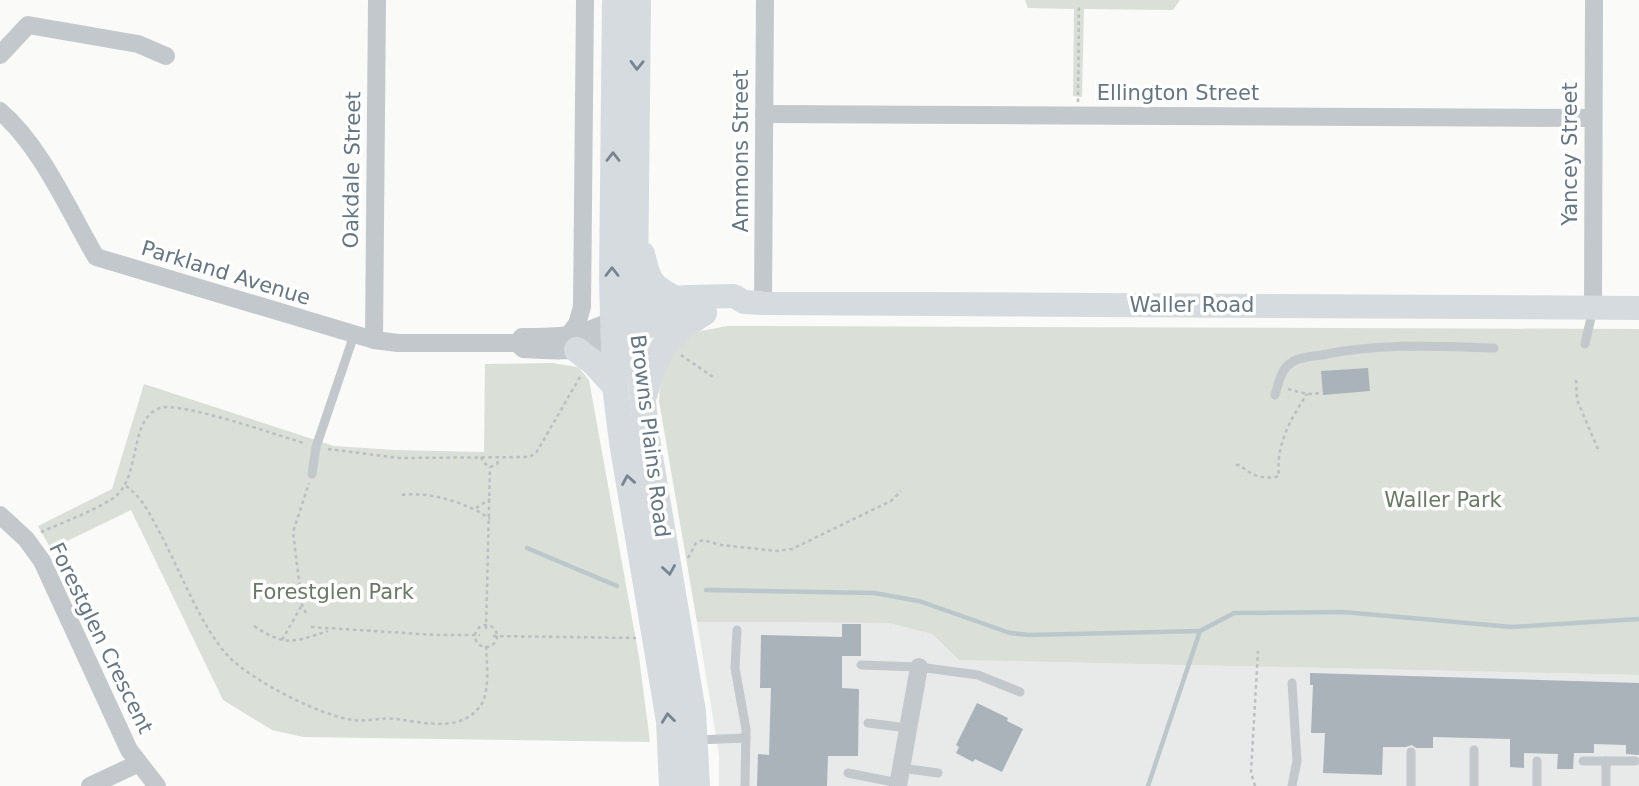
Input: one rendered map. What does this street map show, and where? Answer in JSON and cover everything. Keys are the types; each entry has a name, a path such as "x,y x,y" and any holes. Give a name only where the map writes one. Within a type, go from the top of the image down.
{"main road":[{"name":"Browns Plains Road","path":"615,0 624,325 642,406 693,712 697,786"},
{"name":"Browns Plains Road","path":"638,0 635,229 615,386 620,432 669,721 672,786"},
{"path":"635,229 650,282 674,299"},
{"path":"642,406 652,366 666,344 679,328 704,313"},
{"path":"572,344 615,386"}],"street":[{"name":"Oakdale Street","path":"374,340 377,0"},
{"path":"572,344 580,318 582,292 584,0"},
{"name":"Ammons Street","path":"754,302 764,114 765,0"},
{"name":"Yancey Street","path":"1593,308 1594,0"},
{"path":"0,55 28,25 138,44 166,56"},
{"name":"Parkland Avenue","path":"0,111 31,144 96,257 374,340 398,343 517,343 523,349 572,344 592,348 624,325"},
{"name":"Ellington Street","path":"764,114 1592,118"},
{"name":"Waller Road","path":"624,325 674,299 734,296 754,302 1639,308"},
{"name":"Waller Road","path":"624,325 733,309 754,302"},
{"name":"Forestglen Crescent","path":"0,515 26,539 42,561 130,750 157,786"},
{"path":"899,779 919,667"},
{"path":"90,786 139,763"}],"lane":[{"path":"1585,344 1593,308"},
{"path":"312,474 316,446 354,335"},
{"path":"1276,391 1279,377 1295,360 1345,350 1446,346 1494,348"},
{"path":"737,630 735,668 746,738 745,786"},
{"path":"861,665 919,667 978,675 1020,692"},
{"path":"1292,683 1297,761 1292,786"},
{"path":"868,723 908,728"},
{"path":"695,740 746,738"},
{"path":"1474,750 1474,786"},
{"path":"1411,786 1412,752"},
{"path":"1537,761 1537,786"},
{"path":"1583,761 1635,761"},
{"path":"1606,761 1606,786"},
{"path":"848,773 899,779 937,773"}],"path":[{"path":"1078,115 1079,6"},
{"path":"690,361 713,377"},
{"path":"1576,380 1577,400 1598,449"},
{"path":"1276,391 1322,393"},
{"path":"1236,466 1250,474 1268,478 1279,476 1277,461 1284,437 1296,410 1307,394"},
{"path":"481,457 490,467"},
{"path":"490,467 497,464 500,457"},
{"path":"486,628 490,467"},
{"path":"306,613 302,605 293,531 312,474"},
{"path":"126,486 143,502 198,609 229,657 244,670 284,694 342,718 356,721 393,718 433,724 450,723 476,712 484,702 486,644"},
{"path":"684,564 700,540 777,551 792,549 891,501 901,491"},
{"path":"402,495 416,493 475,508 490,519"},
{"path":"475,508 490,499"},
{"path":"282,640 302,605"},
{"path":"254,626 272,639 282,640 306,639 331,629"},
{"path":"311,627 477,635"},
{"path":"479,628 494,628 496,642 493,645 486,644 479,645 475,631 479,628"},
{"path":"494,636 638,638"},
{"path":"1255,786 1251,772 1258,651"}],"shaded area":[{"path":"697,622 888,623 932,634 959,660 1639,675 1639,786 719,786 719,754"}],"green space":[{"path":"1025,0 1180,0 1173,10 1084,9 1082,97 1073,96 1074,9 1028,8"},
{"name":"Waller Park","path":"728,326 1639,329 1639,675 959,660 932,634 888,623 697,622 659,401 661,366 687,336"},
{"name":"Forestglen Park","path":"552,363 578,367 589,380 639,657 650,742 303,737 272,730 223,700 131,510 51,549 38,526 112,489 144,384 334,446 484,452 485,364"}],"building":[{"path":"1368,368 1370,391 1323,395 1321,371"},
{"path":"842,624 861,624 861,656 842,656 842,688 859,689 858,756 828,756 827,786 757,786 758,754 769,755 771,688 760,688 761,635 842,637"},
{"path":"1310,673 1639,683 1639,755 1626,754 1626,745 1594,744 1594,753 1574,753 1573,769 1557,769 1558,754 1524,753 1524,768 1510,767 1510,739 1433,737 1433,748 1416,748 1412,745 1383,747 1382,775 1323,773 1325,733 1311,733 1313,685 1310,685"},
{"path":"977,703 1008,718 1007,721 1023,729 1002,772 956,753 959,747 956,745"}],"waterway":[{"path":"527,548 617,586"},
{"path":"706,590 874,593 919,601 1010,633 1029,635 1200,631"},
{"path":"1148,786 1200,631 1234,613 1344,612 1512,627 1639,619"}]}
